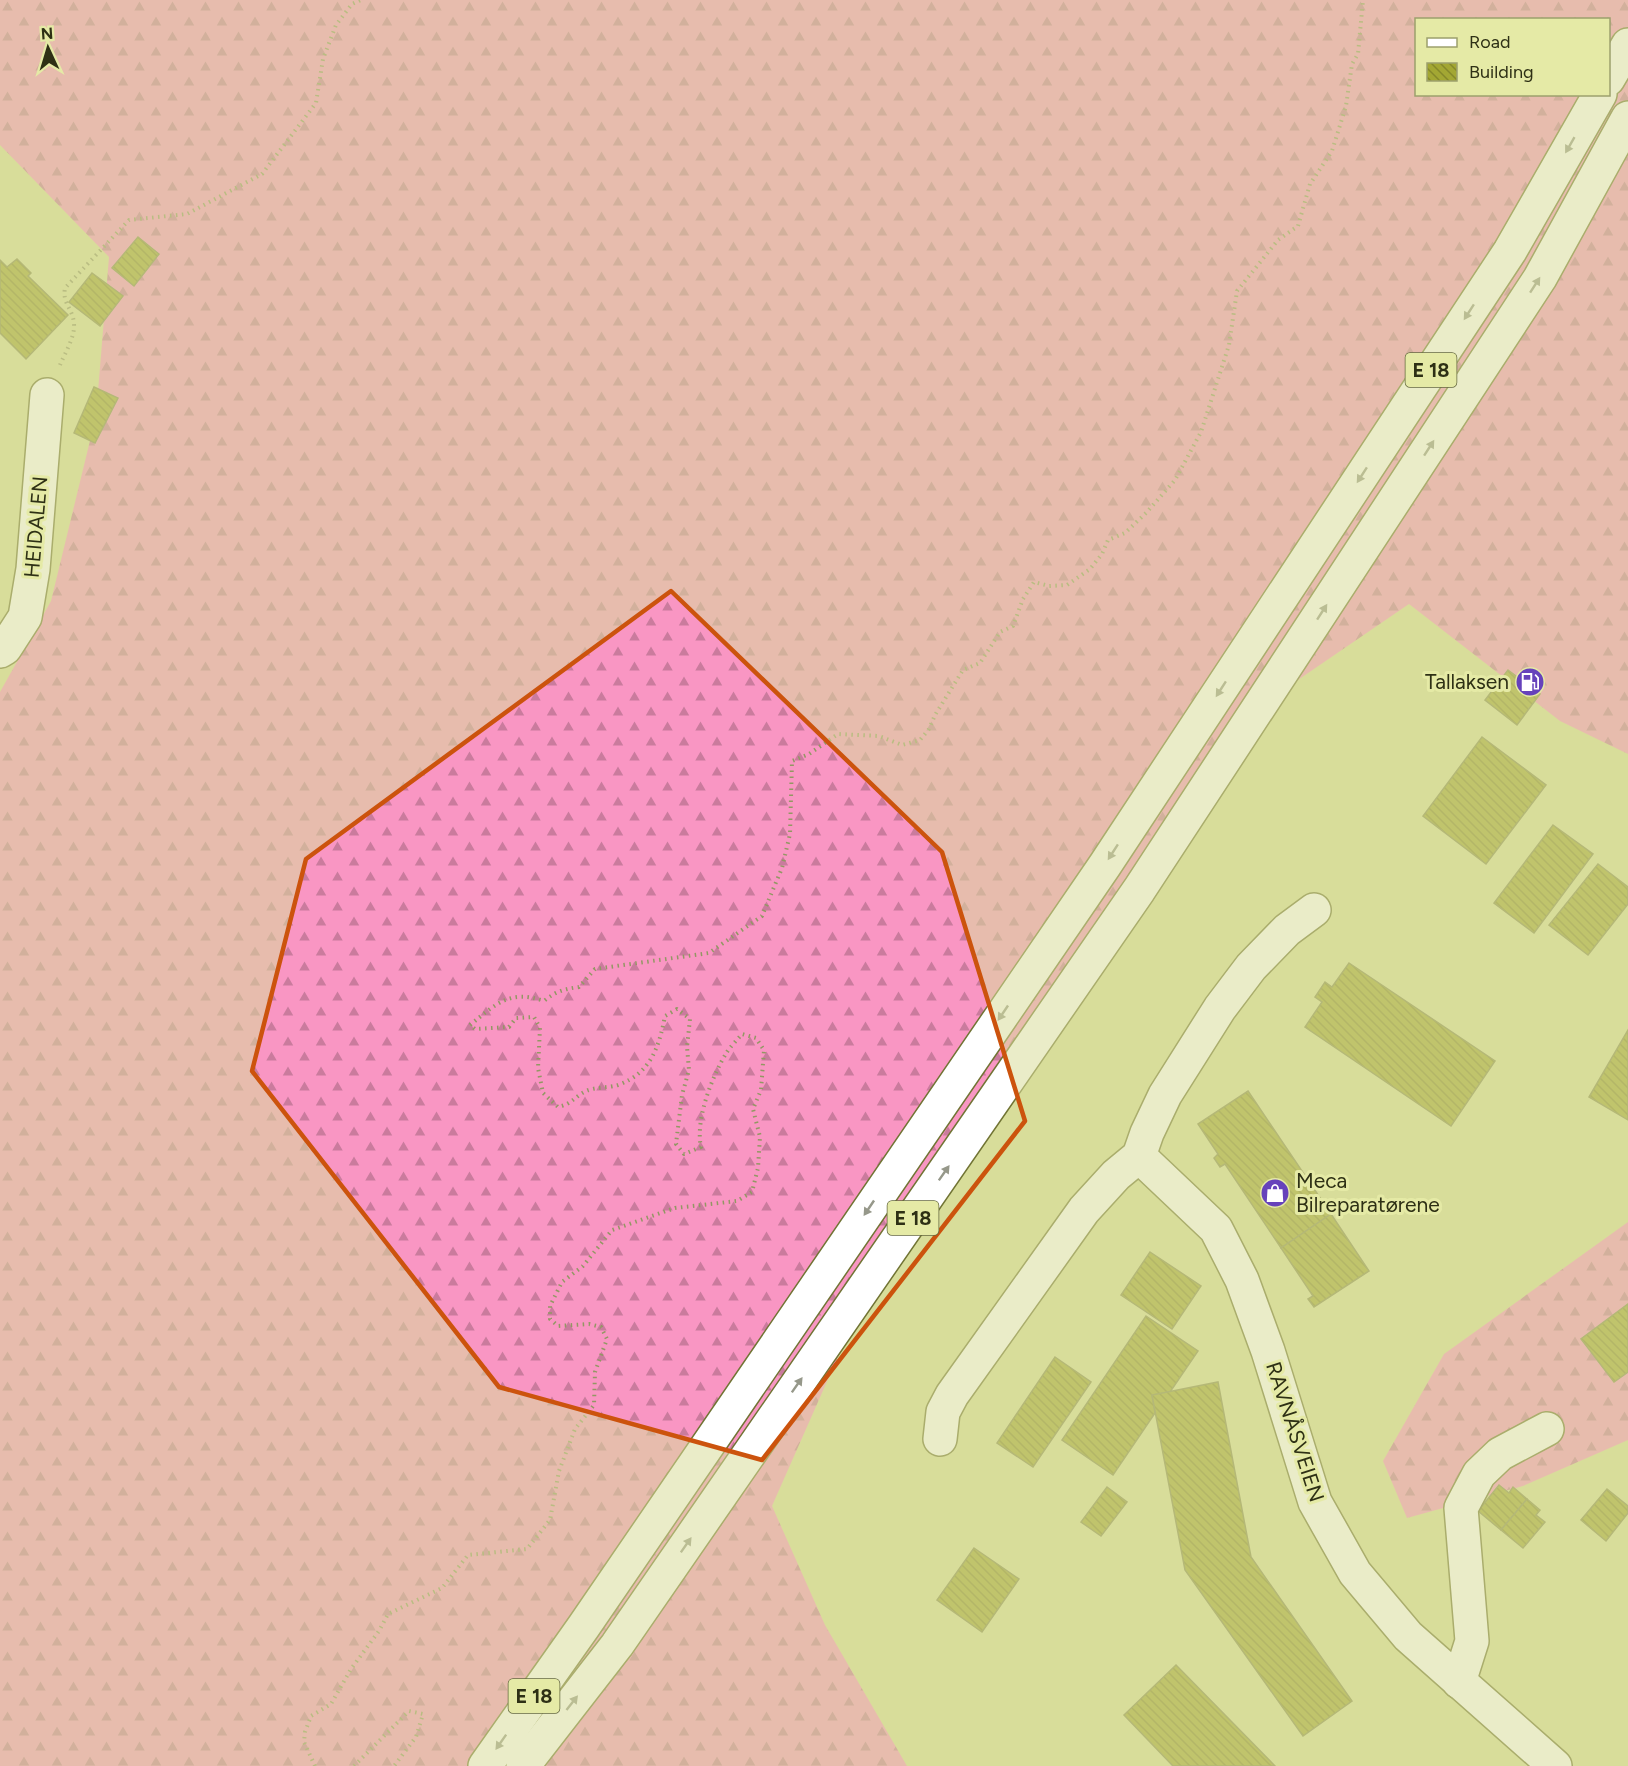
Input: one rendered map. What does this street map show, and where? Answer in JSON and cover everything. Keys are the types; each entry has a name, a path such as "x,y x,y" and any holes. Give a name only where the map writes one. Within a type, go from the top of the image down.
{"main road":[{"path":"1610,76 1628,45"},
{"name":"E 18","path":"485,1766 584,1626 1105,865 1510,251 1599,96"},
{"name":"E 18","path":"523,1766 617,1645 1139,890 1540,278 1628,118"},
{"name":"HEIDALEN","path":"0,651 5,648 25,617 33,569 47,395"},
{"path":"940,1439 943,1412 952,1395 1084,1210 1116,1175 1139,1156 1164,1095 1220,1008 1251,967 1287,930 1314,910"},
{"name":"RAVNÅSVEIEN","path":"1139,1156 1216,1229 1242,1280 1264,1341 1315,1502 1355,1573 1408,1636 1555,1766"},
{"path":"1459,1682 1472,1641 1461,1508 1479,1474 1500,1454 1547,1429"}],"path":[{"path":"47,395 74,326 72,314 63,298 65,288 129,220 187,214 262,174 316,103 323,59 336,25 352,4 361,0"},
{"path":"315,1766 304,1742 304,1732 311,1716 331,1704 351,1669 379,1631 388,1614 442,1588 468,1555 527,1549 550,1520 559,1471 575,1429 594,1405 595,1372 607,1339 601,1327 590,1324 558,1326 550,1319 550,1306 562,1282 583,1266 612,1230 675,1208 737,1201 752,1192 758,1168 760,1137 753,1109 762,1089 764,1050 756,1038 742,1034 727,1051 704,1105 699,1140 701,1147 684,1154 675,1144 682,1095 689,1071 687,1047 690,1019 677,1009 665,1016 660,1043 646,1069 618,1085 586,1091 567,1105 558,1107 543,1093 538,1068 540,1028 534,1017 516,1018 509,1027 475,1029 470,1025 492,1006 516,996 530,996 544,1001 554,993 579,987 595,969 709,952 762,916 782,868 790,834 792,761 809,754 838,734 879,736 902,745 920,740 929,729 963,670 980,663 1000,632 1013,626 1023,599 1034,582 1049,586 1067,585 1090,569 1102,554 1108,540 1125,533 1175,480 1201,432 1216,389 1229,345 1237,291 1278,240 1298,226 1310,184 1332,152 1347,106 1352,64 1358,54 1363,0"},
{"path":"354,1766 409,1711 423,1714 416,1737 394,1766"}],"highlighted area":[{"path":"671,591 942,852 1025,1121 762,1460 499,1387 252,1071 306,859"}],"green space":[{"path":"0,0 1628,0 1628,754 1560,721 1409,604 1273,697 848,1334 772,1506 825,1625 907,1766 0,1766 0,692 51,601 96,416 109,257 0,145"},
{"path":"1628,1222 1628,1440 1523,1486 1407,1518 1383,1461 1444,1354"}],"building":[{"path":"138,237 159,254 134,286 112,268"},
{"path":"17,259 31,273 28,276 68,315 26,359 0,333 0,260 7,267"},
{"path":"92,273 123,296 100,326 69,302"},
{"path":"94,387 118,398 95,443 74,433"},
{"path":"1508,670 1540,694 1517,725 1485,700"},
{"path":"1482,737 1546,785 1486,864 1423,816"},
{"path":"1553,825 1593,854 1534,933 1494,903"},
{"path":"1598,864 1628,887 1628,904 1588,955 1549,925"},
{"path":"1349,963 1495,1061 1451,1126 1305,1027 1322,1002 1315,997 1325,982 1332,987"},
{"path":"1628,1030 1628,1120 1589,1097"},
{"path":"1248,1091 1331,1214 1281,1248 1225,1164 1220,1167 1214,1158 1218,1154 1198,1124"},
{"path":"1331,1214 1369,1271 1314,1307 1308,1299 1313,1296 1281,1248"},
{"path":"1150,1252 1201,1286 1172,1329 1121,1295"},
{"path":"1628,1304 1628,1372 1614,1382 1581,1339"},
{"path":"1146,1316 1198,1351 1170,1392 1152,1395 1155,1413 1113,1475 1062,1440"},
{"path":"1055,1357 1091,1382 1033,1467 997,1443"},
{"path":"1218,1382 1251,1557 1352,1701 1303,1736 1185,1570 1152,1395"},
{"path":"1499,1485 1509,1493 1513,1487 1527,1499 1501,1530 1478,1511"},
{"path":"1107,1487 1127,1502 1101,1536 1081,1522"},
{"path":"1607,1489 1628,1506 1628,1513 1606,1541 1581,1520"},
{"path":"1527,1499 1540,1510 1536,1515 1545,1522 1523,1548 1501,1530"},
{"path":"974,1548 1019,1579 982,1632 937,1600"},
{"path":"1176,1665 1275,1766 1173,1766 1124,1715"}],"place":[{"name":"Tallaksen","path":"1530,682"},
{"name":"Meca Bilreparatørene","path":"1275,1193"}]}
